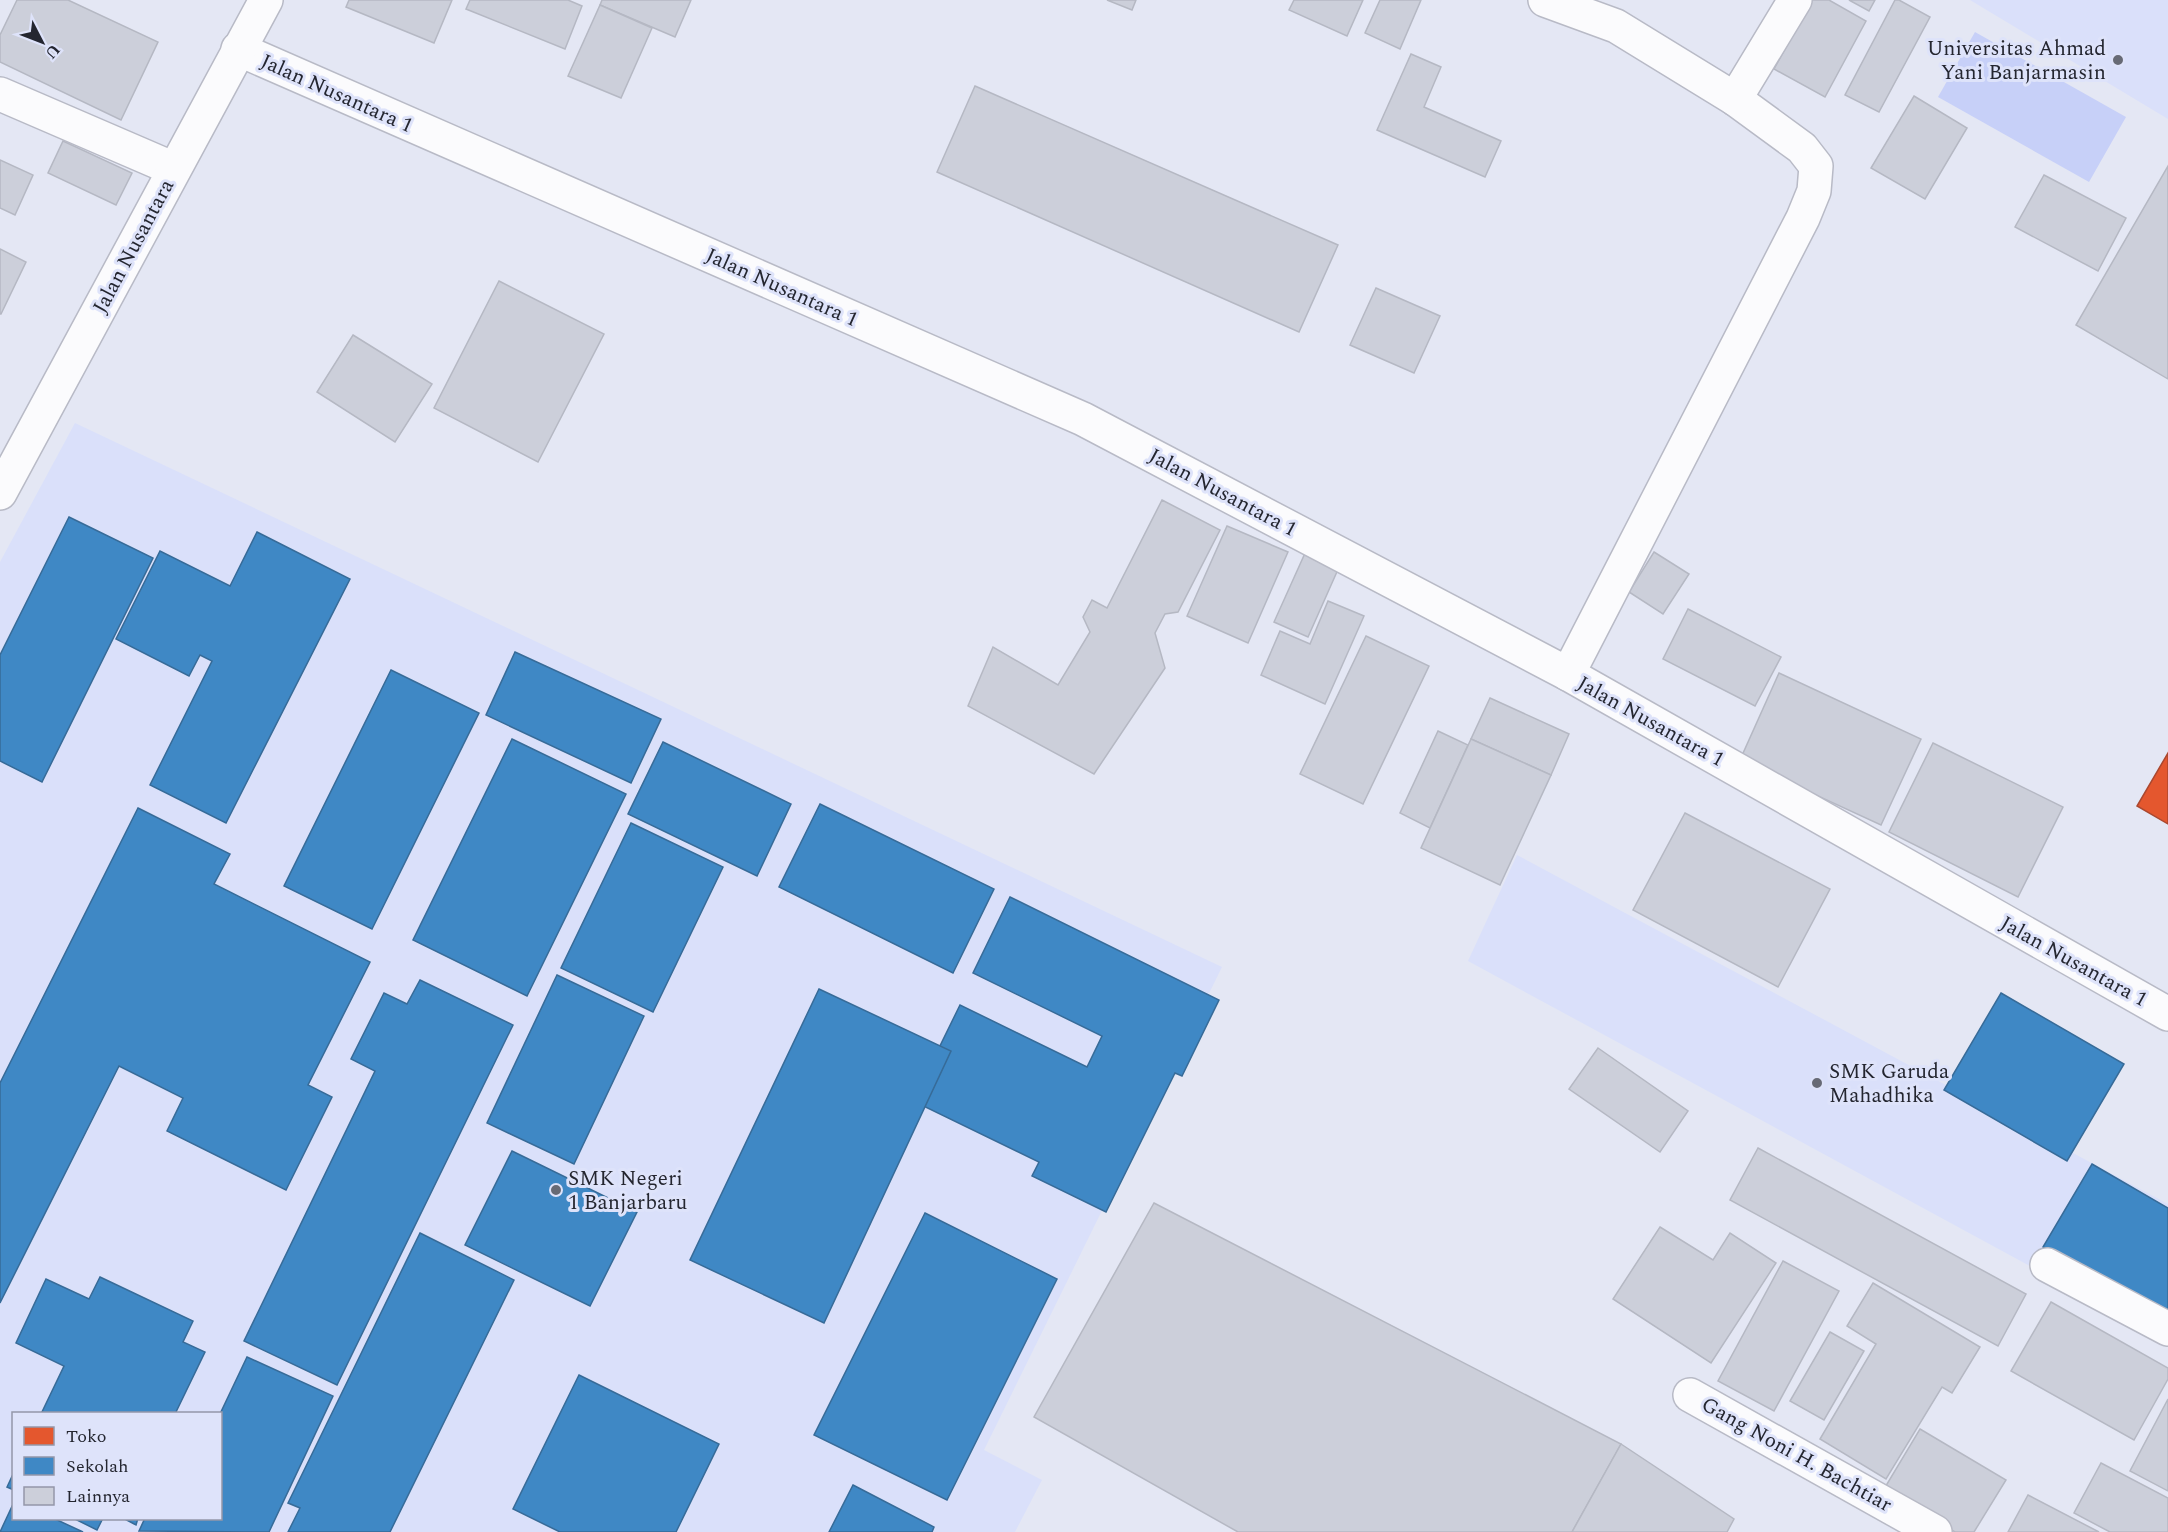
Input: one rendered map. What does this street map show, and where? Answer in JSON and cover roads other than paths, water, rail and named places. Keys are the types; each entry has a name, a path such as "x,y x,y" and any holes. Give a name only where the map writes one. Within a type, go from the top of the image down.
{"street":[{"name":"Jalan Nusantara","path":"2,485 266,0"},
{"path":"1545,0 1616,26 1735,99 1802,148 1816,166 1814,191 1803,218 1568,674"},
{"path":"1735,99 1795,0"},
{"name":"Jalan Nusantara 1","path":"238,49 1083,419 1568,674 2168,1014"},
{"path":"0,93 174,169"},
{"path":"2047,1265 2168,1329"},
{"name":"Gang Noni H. Bachtiar","path":"1690,1395 1935,1532"}],"place":[{"name":"Universitas Ahmad Yani Banjarmasin","path":"2118,60"},
{"name":"SMK Garuda Mahadhika","path":"1817,1083"},
{"name":"SMK Negeri 1 Banjarbaru","path":"556,1190"}]}
